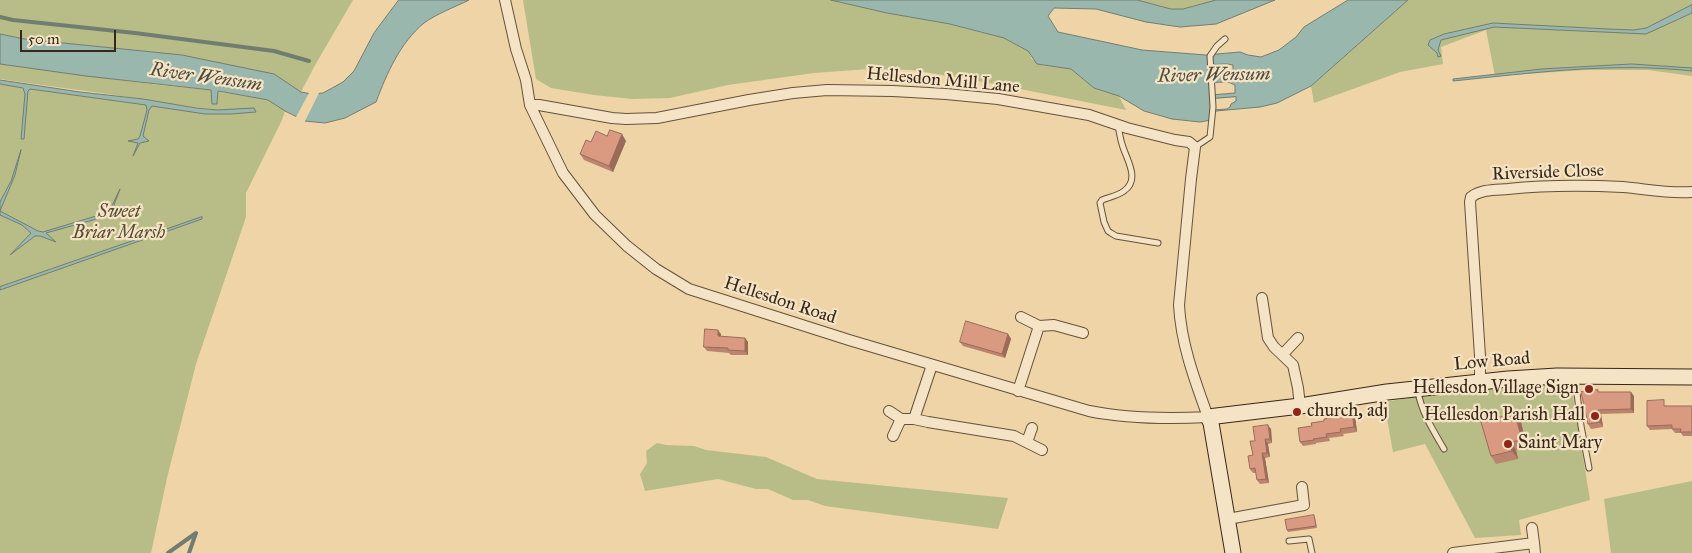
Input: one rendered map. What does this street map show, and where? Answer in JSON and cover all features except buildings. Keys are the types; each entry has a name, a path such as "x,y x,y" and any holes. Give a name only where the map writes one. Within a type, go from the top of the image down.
{"street":[{"name":"Hellesdon Road","path":"505,0 516,49 526,80 530,105 563,172 595,215 627,246 656,269 689,289 1061,404 1114,416 1158,419 1208,417"},
{"name":"Hellesdon Mill Lane","path":"530,105 539,104 612,118 657,118 793,93 827,90 893,91 998,99 1089,115 1175,140 1189,142 1195,146"},
{"path":"1195,146 1179,305 1182,333 1196,384 1211,423 1233,553"},
{"name":"Riverside Close","path":"1480,381 1471,197 1478,192 1526,187 1576,185 1623,187 1681,193 1692,192"},
{"path":"1262,298 1268,338 1274,347 1293,366 1300,406"},
{"path":"1021,317 1038,326 1054,325 1083,333"},
{"path":"1018,391 1038,326"},
{"path":"1283,354 1298,338"},
{"path":"914,419 932,365"},
{"name":"Low Road","path":"1208,417 1480,381 1575,376 1692,377"},
{"path":"889,411 902,419 914,419 1014,436 1042,450"},
{"path":"893,436 902,419"},
{"path":"1027,442 1032,428"},
{"path":"1228,519 1304,505 1302,487"},
{"path":"1453,553 1534,548 1532,528"}],"lane":[{"path":"1195,146 1210,137 1212,122 1210,56 1225,39"},
{"path":"1118,124 1121,143 1131,167 1132,183 1120,194 1102,200 1100,204 1104,222 1108,231 1116,236 1158,243"},
{"path":"1575,376 1581,426 1589,468"},
{"path":"1418,389 1420,405 1444,449"},
{"path":"1289,541 1309,538 1312,553"}],"green space":[{"path":"0,0 353,0 301,92 292,87 182,55 24,39 0,34"},
{"path":"523,0 831,0 887,13 950,24 1004,38 1028,51 1032,59 1045,66 1071,69 1094,88 1119,96 1126,110 912,70 869,69 814,73 728,85 670,98 632,99 551,88 536,79"},
{"path":"1137,0 1216,0 1183,9 1171,9"},
{"path":"1408,0 1692,0 1692,76 1648,70 1585,70 1495,76 1486,30 1441,47 1443,64 1400,72 1314,103 1311,86"},
{"name":"Sweet Briar Marsh","path":"0,64 211,90 268,100 285,111 246,193 246,217 196,364 167,478 151,553 0,553 0,84 195,112 231,114 210,109 0,79"},
{"path":"1571,384 1590,500 1519,520 1521,535 1475,538 1425,444 1393,452 1384,402 1453,391 1510,386"},
{"path":"657,443 694,446 706,450 766,457 817,479 1008,498 998,529 825,506 808,500 793,500 768,489 756,489 718,479 645,491 640,474 647,463 646,451"},
{"path":"1692,481 1692,553 1611,553 1604,499"}],"water":[{"name":"River Wensum","path":"399,0 469,0 434,17 415,31 395,59 376,102 345,118 325,123 305,121 268,100 224,92 218,91 217,104 212,104 211,90 0,64 0,34 24,39 182,55 274,74 301,92 323,93 343,82 354,71 374,33"},
{"path":"831,0 1137,0 1171,9 1183,9 1216,0 1275,0 1216,24 1180,27 1146,22 1096,9 1054,8 1048,16 1058,32 1142,50 1206,55 1240,52 1261,57 1279,50 1296,37 1304,27 1348,0 1408,0 1311,86 1277,103 1260,107 1216,111 1211,120 1200,122 1172,119 1144,111 1119,96 1094,88 1071,69 1037,64 1028,51 1004,38 950,24 887,13","holes":["1209,65 1233,65 1233,74 1210,77","1228,82 1235,85 1235,93 1211,95 1210,83","1236,97 1236,101 1227,109 1212,110 1211,99"]},
{"path":"1692,5 1692,13 1646,34 1494,27 1441,40 1438,50 1441,56 1438,57 1437,53 1428,45 1430,40 1444,34 1493,23 1634,30 1646,28"},
{"path":"1632,64 1692,68 1692,71 1602,68 1453,81 1453,79 1542,69"},
{"path":"0,80 196,108 217,110 254,108 256,112 205,114 152,106 149,110 143,136 149,141 140,143 133,156 138,143 128,141 138,139 140,136 147,110 146,105 30,89 28,91 24,139 21,139 25,94 23,88 0,84"},
{"path":"21,150 15,175 0,211 0,202 11,181"},
{"path":"120,189 111,213 46,233 56,242 35,236 10,255 31,233 22,225 0,215 0,211 43,232 106,213 110,210"},
{"path":"202,217 202,219 0,290 0,287"}],"pier":[{"path":"310,91 320,91 304,123 295,119"}],"waterway":[{"path":"0,17 274,51 309,61"},
{"path":"168,553 196,533 189,553"}],"place":[{"name":"Hellesdon Village Sign","path":"1589,389"},
{"name":"church, adj","path":"1297,412"},
{"name":"Hellesdon Parish Hall","path":"1595,416"},
{"name":"Saint Mary","path":"1508,444"}]}
